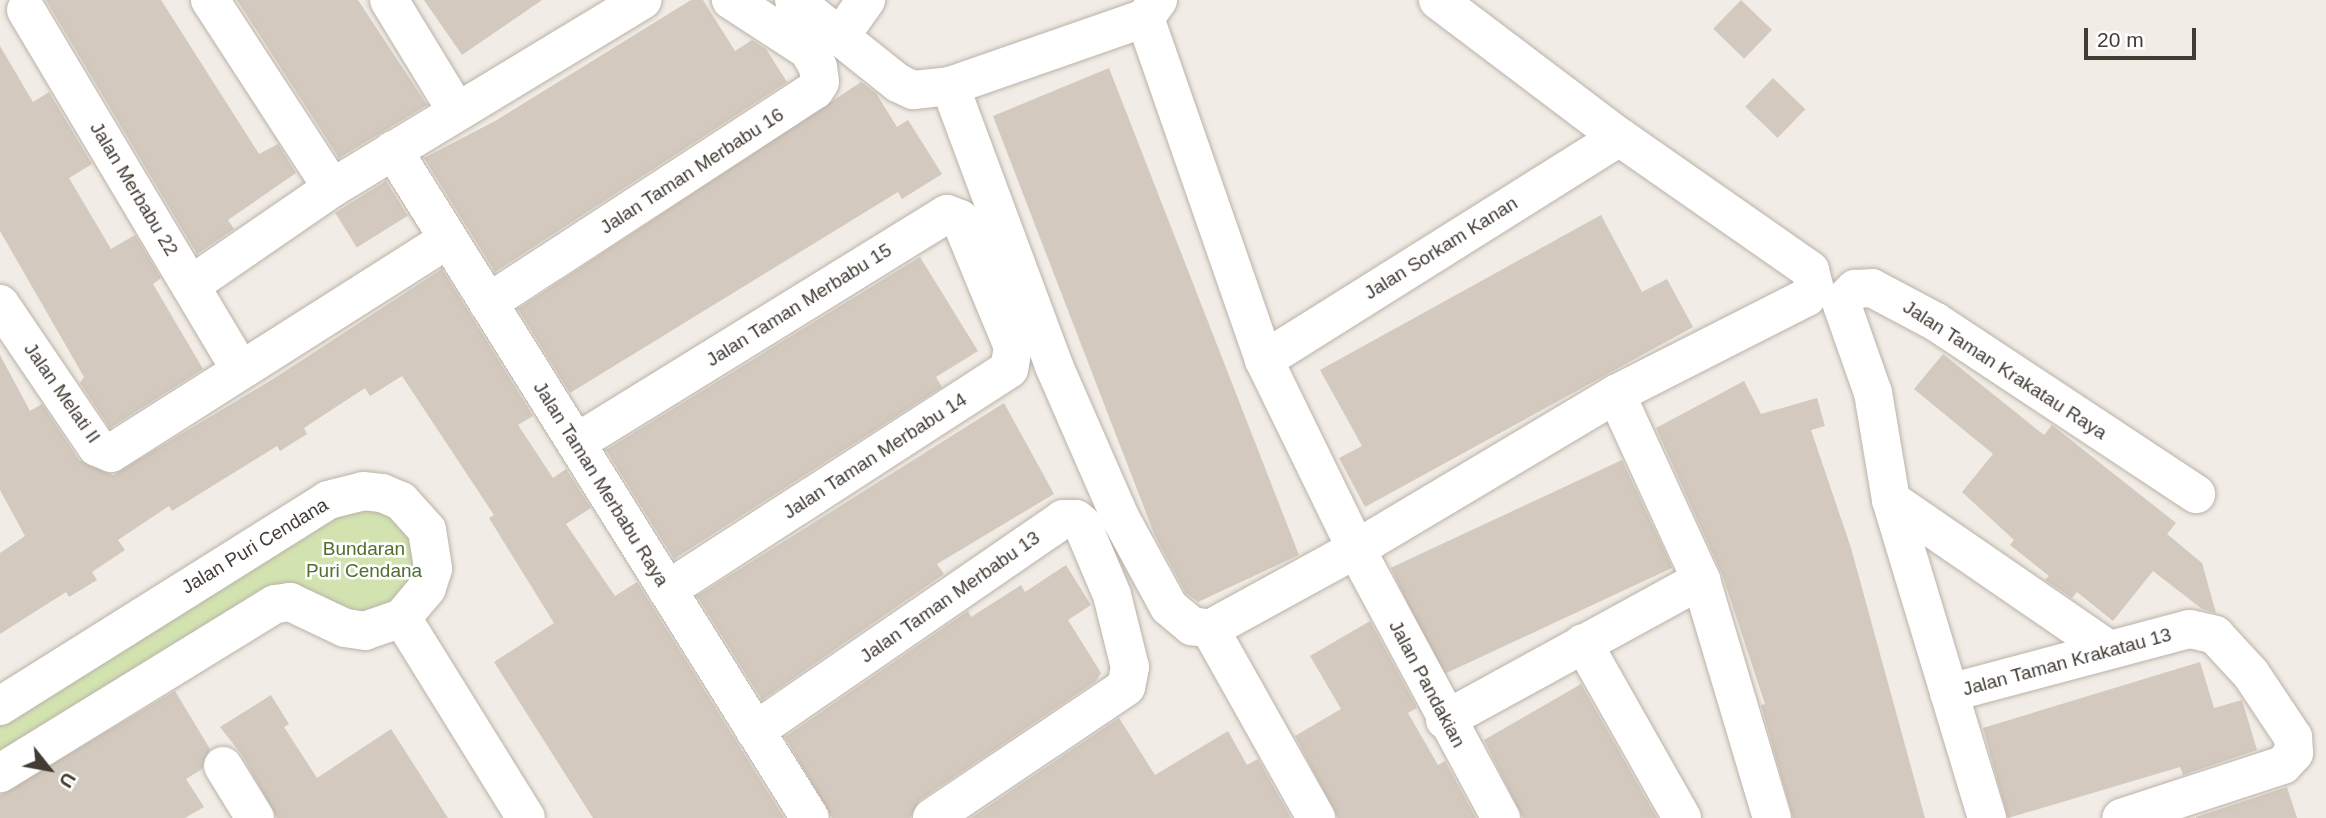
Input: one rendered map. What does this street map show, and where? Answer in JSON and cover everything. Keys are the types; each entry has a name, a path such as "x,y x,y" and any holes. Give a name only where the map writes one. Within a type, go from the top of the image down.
{"street":[{"path":"210,0 332,188"},
{"path":"388,0 457,111"},
{"path":"191,285 332,188 642,0"},
{"path":"731,0 780,11 842,34 898,83 913,90 950,86 1152,9"},
{"path":"842,34 866,0"},
{"path":"950,86 1054,366 1121,519 1169,607 1192,626 1210,629 1356,549 1616,394 1807,296 1814,278 1810,270 1619,136 1438,0"},
{"name":"Jalan Pandakian","path":"1152,9 1264,359 1356,549 1445,720 1502,818"},
{"name":"Jalan Merbabu 22","path":"26,10 241,370"},
{"name":"Jalan Taman Merbabu 16","path":"488,303 815,90 820,82 818,67 780,11"},
{"name":"Jalan Sorkam Kanan","path":"1264,359 1619,136"},
{"name":"Jalan Taman Merbabu Raya","path":"393,150 810,818"},
{"name":"Jalan Taman Merbabu 15","path":"576,443 947,215 960,219 990,287"},
{"path":"241,370 449,239"},
{"name":"Jalan Taman Merbabu 14","path":"667,590 1009,369 1015,355 990,287"},
{"name":"Jalan Taman Krakatau Raya","path":"1987,818 1891,500 1873,393 1842,305 1848,295 1864,287 1936,322 2196,494"},
{"name":"Jalan Melati II","path":"0,304 97,447 111,453 241,370"},
{"path":"1616,394 1701,580 1772,818"},
{"name":"Jalan Puri Cendana","path":"0,706 301,515 345,494 363,491 401,501 427,530 433,569 427,588 402,618"},
{"path":"1891,500 2106,648"},
{"name":"Jalan Taman Merbabu 13","path":"755,731 1068,517 1082,524 1112,595 1131,676 1126,687 1114,699 932,818"},
{"path":"1445,720 1701,580"},
{"path":"0,773 275,604 290,602 345,628 365,631 402,618 526,818"},
{"name":"Jalan Taman Krakatau 13","path":"1948,693 2106,648 2198,628 2215,635 2251,674 2293,737 2296,746 2289,761 2121,818"},
{"path":"1210,629 1316,818"},
{"path":"1583,643 1682,818"},
{"path":"223,766 255,818"}],"green space":[{"name":"Bundaran Puri Cendana","path":"345,494 427,530 402,618 290,602 0,773 0,706"}],"building":[{"path":"46,0 161,0 259,154 278,144 296,173 228,220 234,229 197,254"},
{"path":"237,0 358,0 427,105 339,158"},
{"path":"424,0 542,0 462,55"},
{"path":"691,0 703,0 735,51 752,40 766,49 787,82 495,272 424,158 495,121"},
{"path":"1741,0 1772,30 1744,59 1713,29"},
{"path":"0,46 33,102 49,92 92,164 69,178 111,249 135,235 161,278 153,284 203,369 110,428 80,383 84,377 0,231"},
{"path":"1109,68 1299,555 1198,602 1186,593 1155,536 993,116"},
{"path":"1773,78 1805,109 1778,138 1745,107"},
{"path":"861,82 876,93 897,127 908,120 942,174 902,199 898,192 570,393 518,309"},
{"path":"386,181 408,216 357,248 335,213"},
{"path":"1601,215 1642,292 1667,279 1693,327 1365,507 1339,458 1362,446 1320,370"},
{"path":"920,257 978,351 936,377 942,387 674,559 606,450"},
{"path":"442,269 533,416 518,425 553,478 566,469 591,508 566,524 615,596 637,582 784,818 593,818 494,662 554,623 489,518 494,515 402,376 370,396 365,388 304,428 307,434 280,451 277,446 172,511 169,506 118,540 125,550 92,572 97,580 69,597 66,592 0,634 0,553 25,536 0,490 0,355 30,411 42,404 79,460 113,475 273,379"},
{"path":"1943,354 2044,435 2052,425 2176,523 2167,534 2202,563 2216,613 2202,609 2153,571 2113,621 2077,592 2072,598 2045,580 2049,576 2010,545 2014,540 1962,492 1993,454 1914,389"},
{"path":"1744,381 1761,414 1817,398 1825,426 1811,430 1851,548 1925,818 1793,818 1761,705 1765,704 1722,574 1656,428"},
{"path":"1004,403 1054,494 937,564 944,574 762,700 697,596"},
{"path":"1622,460 1672,568 1441,676 1391,568"},
{"path":"1066,565 1091,605 1068,620 1101,673 1096,681 920,800 910,818 832,818 785,737 968,611 971,617 1021,585 1025,592"},
{"path":"1370,621 1417,708 1408,713 1438,765 1445,761 1476,818 1338,818 1295,736 1341,709 1310,656"},
{"path":"2200,662 2214,708 2242,700 2257,750 2183,775 2180,767 2008,818 1983,728"},
{"path":"1581,684 1657,818 1523,818 1484,740"},
{"path":"175,691 210,749 202,769 186,779 204,807 185,818 0,818 0,795"},
{"path":"271,695 289,724 284,727 317,778 391,729 448,818 277,818 242,755 220,727"},
{"path":"1119,718 1155,775 1228,731 1247,765 1258,759 1291,818 971,818"},
{"path":"2287,787 2297,818 2196,818 2196,817"}]}
